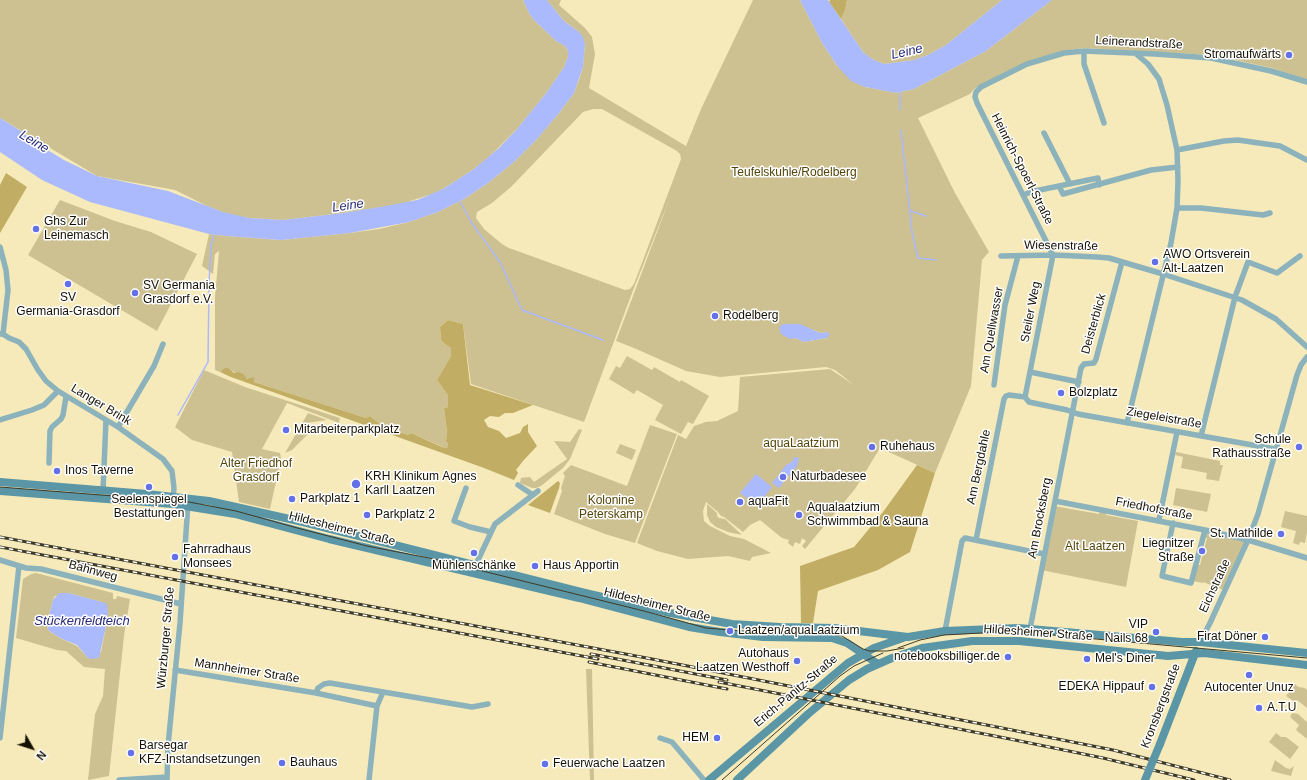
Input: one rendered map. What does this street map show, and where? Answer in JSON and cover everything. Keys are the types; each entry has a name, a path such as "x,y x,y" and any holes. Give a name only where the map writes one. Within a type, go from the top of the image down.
{"street":[{"name":"Leinerandstraße","path":"976,92 981,87 1027,64 1064,53 1084,51 1211,58 1264,69 1307,82"},
{"path":"1084,51 1084,64 1104,123"},
{"path":"1127,423 1163,274 1177,208 1178,180 1177,150 1158,79 1148,64 1135,53"},
{"name":"Heinrich-Spoerl-Straße","path":"976,92 976,103 1024,194 1053,255"},
{"path":"1044,133 1070,184"},
{"path":"1177,150 1224,141 1238,140 1280,146 1307,160"},
{"path":"1059,186 1063,194 1151,170 1178,167"},
{"path":"1024,194 1098,178 1099,185"},
{"path":"1177,208 1201,208 1263,215 1270,214"},
{"path":"0,247 6,270 8,290 2,334"},
{"name":"Wiesenstraße","path":"1001,256 1053,255 1109,258 1163,274 1242,300 1276,319 1307,347"},
{"name":"Steiler Weg","path":"1025,397 1053,255"},
{"name":"Am Quellwasser","path":"994,385 1005,305 1018,256"},
{"path":"1201,436 1234,297 1248,262 1277,273 1300,256"},
{"name":"Deisterblick","path":"1078,382 1084,364 1094,363 1096,359 1122,262"},
{"name":"Langer Brink","path":"2,334 19,342 26,349 38,370 58,391 118,427 156,453 172,471 173,501"},
{"path":"118,427 154,366 163,344"},
{"name":"Eichstraße","path":"1200,642 1214,616 1258,514 1297,375 1307,357"},
{"path":"1030,372 1078,382"},
{"name":"Am Brocksberg","path":"1030,629 1078,382"},
{"path":"0,420 44,405 58,391"},
{"name":"Am Bergdahle","path":"976,540 1004,399 1006,396 1010,395 1025,397"},
{"path":"49,463 50,431 63,415 66,397"},
{"name":"Ziegeleistraße","path":"1025,397 1030,402 1072,412 1276,449"},
{"path":"103,491 106,420"},
{"path":"1159,520 1177,432"},
{"name":"Hildesheimer Straße","path":"0,482 103,491 173,501"},
{"path":"518,485 533,495"},
{"path":"466,488 454,521 491,532"},
{"name":"Hildesheimer Straße","path":"0,491 189,502 322,537 710,621 780,627 834,628 908,637 945,631 975,629 1030,629 1307,652"},
{"path":"475,570 495,524 538,491"},
{"name":"Friedhofstraße","path":"1055,501 1205,530 1248,540 1307,558"},
{"name":"Würzburger Straße","path":"167,779 168,746 189,502"},
{"path":"1173,523 1162,576 1191,583 1205,530"},
{"path":"945,631 962,541 965,538 1044,554"},
{"name":"Bahnweg","path":"0,560 8,561 26,568 32,567 41,569 181,604"},
{"path":"0,738 19,566"},
{"name":"Hildesheimer Straße","path":"475,570 688,627 763,636 832,638 847,643 862,654 873,659 878,664 922,648 957,642 987,640 1019,641 1168,656 1195,655 1204,653 1307,665"},
{"name":"Erich-Panitz-Straße","path":"709,780 831,677 862,654 878,646 908,637"},
{"name":"Kronsbergstraße","path":"1145,780 1200,642"},
{"path":"1178,656 1183,661 1188,672"},
{"name":"Erich-Panitz-Straße","path":"737,780 839,687 878,664"},
{"name":"Mannheimer Straße","path":"175,670 316,693 377,706"},
{"path":"316,693 318,688 324,684 330,683 472,707 488,704"},
{"path":"369,780 377,706 383,692"},
{"path":"660,738 672,742 704,780"},
{"path":"119,780 167,779"}],"green space":[{"path":"0,0 523,0 530,15 535,21 556,41 565,46 568,51 568,57 564,67 547,92 517,129 489,157 474,169 443,189 401,204 343,213 283,220 249,218 231,215 207,206 175,190 97,176 0,118"},
{"path":"547,0 561,0 559,5 585,28 592,37 595,54 589,88 686,146 701,109 753,0 800,0 822,43 838,67 865,87 896,93 914,89 986,51 1052,0 1307,0 1307,80 1272,68 1212,55 1083,48 1063,51 1027,62 974,89 970,94 918,118 955,193 989,252 982,260 971,386 935,473 880,448 855,489 805,549 802,546 806,541 802,538 800,544 795,542 793,547 788,543 789,540 782,538 760,520 750,525 743,532 721,516 706,502 703,511 704,521 710,526 730,536 744,539 771,553 752,557 750,561 728,556 688,559 657,551 637,543 678,435 686,439 694,426 706,422 717,421 738,411 740,377 830,369 854,385 835,370 826,367 720,377 686,371 616,341 671,195 632,293 584,422 471,384 463,324 448,320 440,327 441,340 451,348 451,356 437,380 448,395 448,407 444,408 447,433 446,441 448,444 447,448 411,433 408,435 396,431 380,424 370,416 366,418 254,382 230,370 221,371 222,373 215,370 215,297 219,251 215,254 213,274 202,266 209,234 281,240 350,233 379,229 409,222 438,212 464,199 488,183 514,162 537,139 574,93 583,67 585,44 579,32 564,21","holes":["593,109 602,109 677,151 680,154 681,159 634,284 630,289 625,290 509,248 484,229 476,218 477,212 492,203 511,187 583,112","814,330 820,333 827,332 827,338 804,342 795,338"]},
{"path":"847,0 1002,0 946,45 928,55 914,60 884,64 872,59 863,52 841,19"},
{"name":"SV Germania Grasdorf e.V.","path":"60,200 115,221 151,232 197,254 157,331 28,255"},
{"path":"627,356 652,370 654,367 680,382 681,380 709,396 693,424 688,422 681,434 655,420 663,405 637,390 634,394 609,379 616,366 620,368"},
{"name":"Alter Friedhof Grasdorf","path":"204,370 245,387 340,418 339,423 287,403 262,449 280,453 281,459 270,509 239,502 232,452 192,440 175,427"},
{"path":"308,413 327,420 306,423 306,430 308,434 292,450 285,453"},
{"name":"Kolonine Peterskamp","path":"650,425 677,434 635,543 605,534 554,514 562,491 561,488 565,476 563,473 571,465 627,486"},
{"path":"579,429 582,430 570,459 563,468 541,486 536,488 520,483 521,478 530,477 534,482 567,459 554,441 570,442"},
{"path":"620,444 636,450 632,460 616,453"},
{"path":"1176,452 1220,461 1220,465 1223,465 1219,481 1206,479 1207,473 1181,468 1183,457 1175,455"},
{"path":"1176,488 1211,494 1207,512 1173,505"},
{"path":"707,504 717,513 719,518 725,519 742,535 728,532 716,527 710,522 707,515"},
{"name":"Alt Laatzen","path":"1054,506 1099,514 1100,509 1107,511 1106,515 1138,521 1126,587 1041,570"},
{"path":"1285,511 1307,516 1305,543 1300,542 1299,545 1293,543 1296,531 1281,527"},
{"path":"1205,531 1247,540 1224,590 1203,582 1192,581 1196,565 1200,565 1207,538 1203,537"},
{"path":"36,573 113,593 113,599 116,599 117,596 130,599 124,636 109,776 88,780 95,714 103,696 105,669 84,667 66,651 57,650 16,638 23,579","holes":["68,593 102,602 106,626 101,652 89,659 77,646 60,638 48,630 47,624 55,596"]},
{"path":"586,669 592,669 594,780 590,780"},
{"path":"1295,684 1298,687 1305,688 1307,690 1307,708 1297,700 1295,702 1286,696"},
{"path":"1292,713 1298,714 1307,722 1307,739 1296,730 1299,725 1290,717"},
{"path":"1276,733 1281,737 1286,737 1299,747 1290,759 1269,742"},
{"path":"1275,760 1286,768 1290,769 1294,766 1291,776 1271,771"}],"shaded area":[{"path":"830,0 847,0 841,19 829,2"},
{"path":"6,173 27,187 0,233 0,185"},
{"path":"448,320 463,324 470,385 533,405 513,413 505,413 499,417 490,416 484,420 488,427 499,431 506,438 520,433 523,427 528,424 528,432 537,446 516,470 518,473 514,480 231,377 222,373 221,371 228,368 234,373 239,372 243,374 247,379 254,377 254,382 366,418 370,416 380,424 396,431 408,435 411,433 447,448 448,444 446,441 447,432 444,408 448,407 448,395 437,380 451,356 451,348 441,340 440,327"},
{"path":"917,465 935,473 910,552 878,570 818,591 813,623 801,623 800,566 854,547 883,512"},
{"path":"558,481 560,483 559,488 550,513 528,505"}],"water":[{"name":"Leine","path":"523,0 547,0 564,21 579,32 583,37 585,44 583,67 574,93 537,139 514,162 488,183 464,199 438,212 409,222 350,233 281,240 209,234 90,202 42,180 0,152 0,118 64,160 97,176 168,191 223,212 249,218 283,220 343,213 417,200 443,189 474,169 499,148 517,129 547,92 564,67 568,57 568,51 565,46 556,41 535,21 530,15"},
{"path":"800,0 828,0 863,52 872,59 884,64 914,60 928,55 946,45 1002,0 1052,0 986,51 914,89 896,93 865,87 851,81 838,67 822,43"},
{"path":"783,324 800,324 820,333 827,332 830,334 827,338 804,342 795,338 790,339 781,334 779,327"},
{"name":"Naturbadesee","path":"794,457 799,458 797,466 779,488 772,483 786,465 792,462"},
{"path":"756,474 772,487 757,506 740,493"},
{"name":"Stückenfeldteich","path":"59,593 68,593 107,604 108,613 99,658 89,659 77,645 60,638 48,630 47,624 53,600"}],"waterway":[{"path":"900,93 900,110"},
{"path":"901,130 912,232 918,258 936,260"},
{"path":"460,201 471,222 500,262 522,310 603,340"},
{"path":"911,211 926,216"},
{"path":"178,415 208,362 209,284 211,245 214,235"}],"tram line":[{"path":"0,487 189,502 236,511 367,546 434,559 644,611 706,628 778,634 825,633 842,636 869,651 887,651 904,648"},
{"path":"898,648 920,640 944,635 1000,632 1029,633 1307,658"},
{"path":"722,780 840,676 854,666 883,653"}],"railway":[{"path":"0,537 652,659 1012,730 1113,750 1230,780"},
{"path":"0,547 598,659"},
{"path":"591,654 727,680"},
{"path":"589,662 727,689"},
{"path":"719,682 1103,758 1194,780"}],"place":[{"name":"Stromaufwärts","path":"1289,55"},
{"name":"Ghs Zur Leinemasch","path":"36,229"},
{"name":"AWO Ortsverein Alt-Laatzen","path":"1155,262"},
{"name":"SV Germania-Grasdorf","path":"68,284"},
{"name":"SV Germania Grasdorf e.V.","path":"135,293"},
{"name":"Rodelberg","path":"715,316"},
{"name":"Bolzplatz","path":"1061,393"},
{"name":"Mitarbeiterparkplatz","path":"286,430"},
{"name":"Ruhehaus","path":"872,447"},
{"name":"Schule Rathausstraße","path":"1299,447"},
{"name":"Inos Taverne","path":"57,471"},
{"name":"Naturbadesee","path":"783,477"},
{"name":"KRH Klinikum Agnes Karll Laatzen","path":"356,484"},
{"name":"Seelenspiegel Bestattungen","path":"149,487"},
{"name":"Parkplatz 1","path":"292,499"},
{"name":"aquaFit","path":"740,502"},
{"name":"Parkplatz 2","path":"367,515"},
{"name":"Aqualaatzium Schwimmbad & Sauna","path":"799,515"},
{"name":"St. Mathilde","path":"1281,534"},
{"name":"Liegnitzer Straße","path":"1202,551"},
{"name":"Mühlenschänke","path":"474,553"},
{"name":"Fahrradhaus Monsees","path":"175,557"},
{"name":"Haus Apportin","path":"535,566"},
{"name":"Laatzen/aquaLaatzium","path":"730,631"},
{"name":"VIP Nails 68","path":"1156,632"},
{"name":"Firat Döner","path":"1265,637"},
{"name":"notebooksbilliger.de","path":"1008,657"},
{"name":"Mel's Diner","path":"1087,659"},
{"name":"Autohaus Laatzen Westhoff","path":"797,661"},
{"name":"Autocenter Unuz","path":"1249,675"},
{"name":"EDEKA Hippauf","path":"1152,687"},
{"name":"A.T.U","path":"1259,708"},
{"name":"HEM","path":"717,738"},
{"name":"Barsegar KFZ-Instandsetzungen","path":"131,753"},
{"name":"Bauhaus","path":"282,763"},
{"name":"Feuerwache Laatzen","path":"545,764"}],"park label":[{"name":"Teufelskuhle/Rodelberg","path":"794,173"},
{"name":"aquaLaatzium","path":"801,444"}]}
